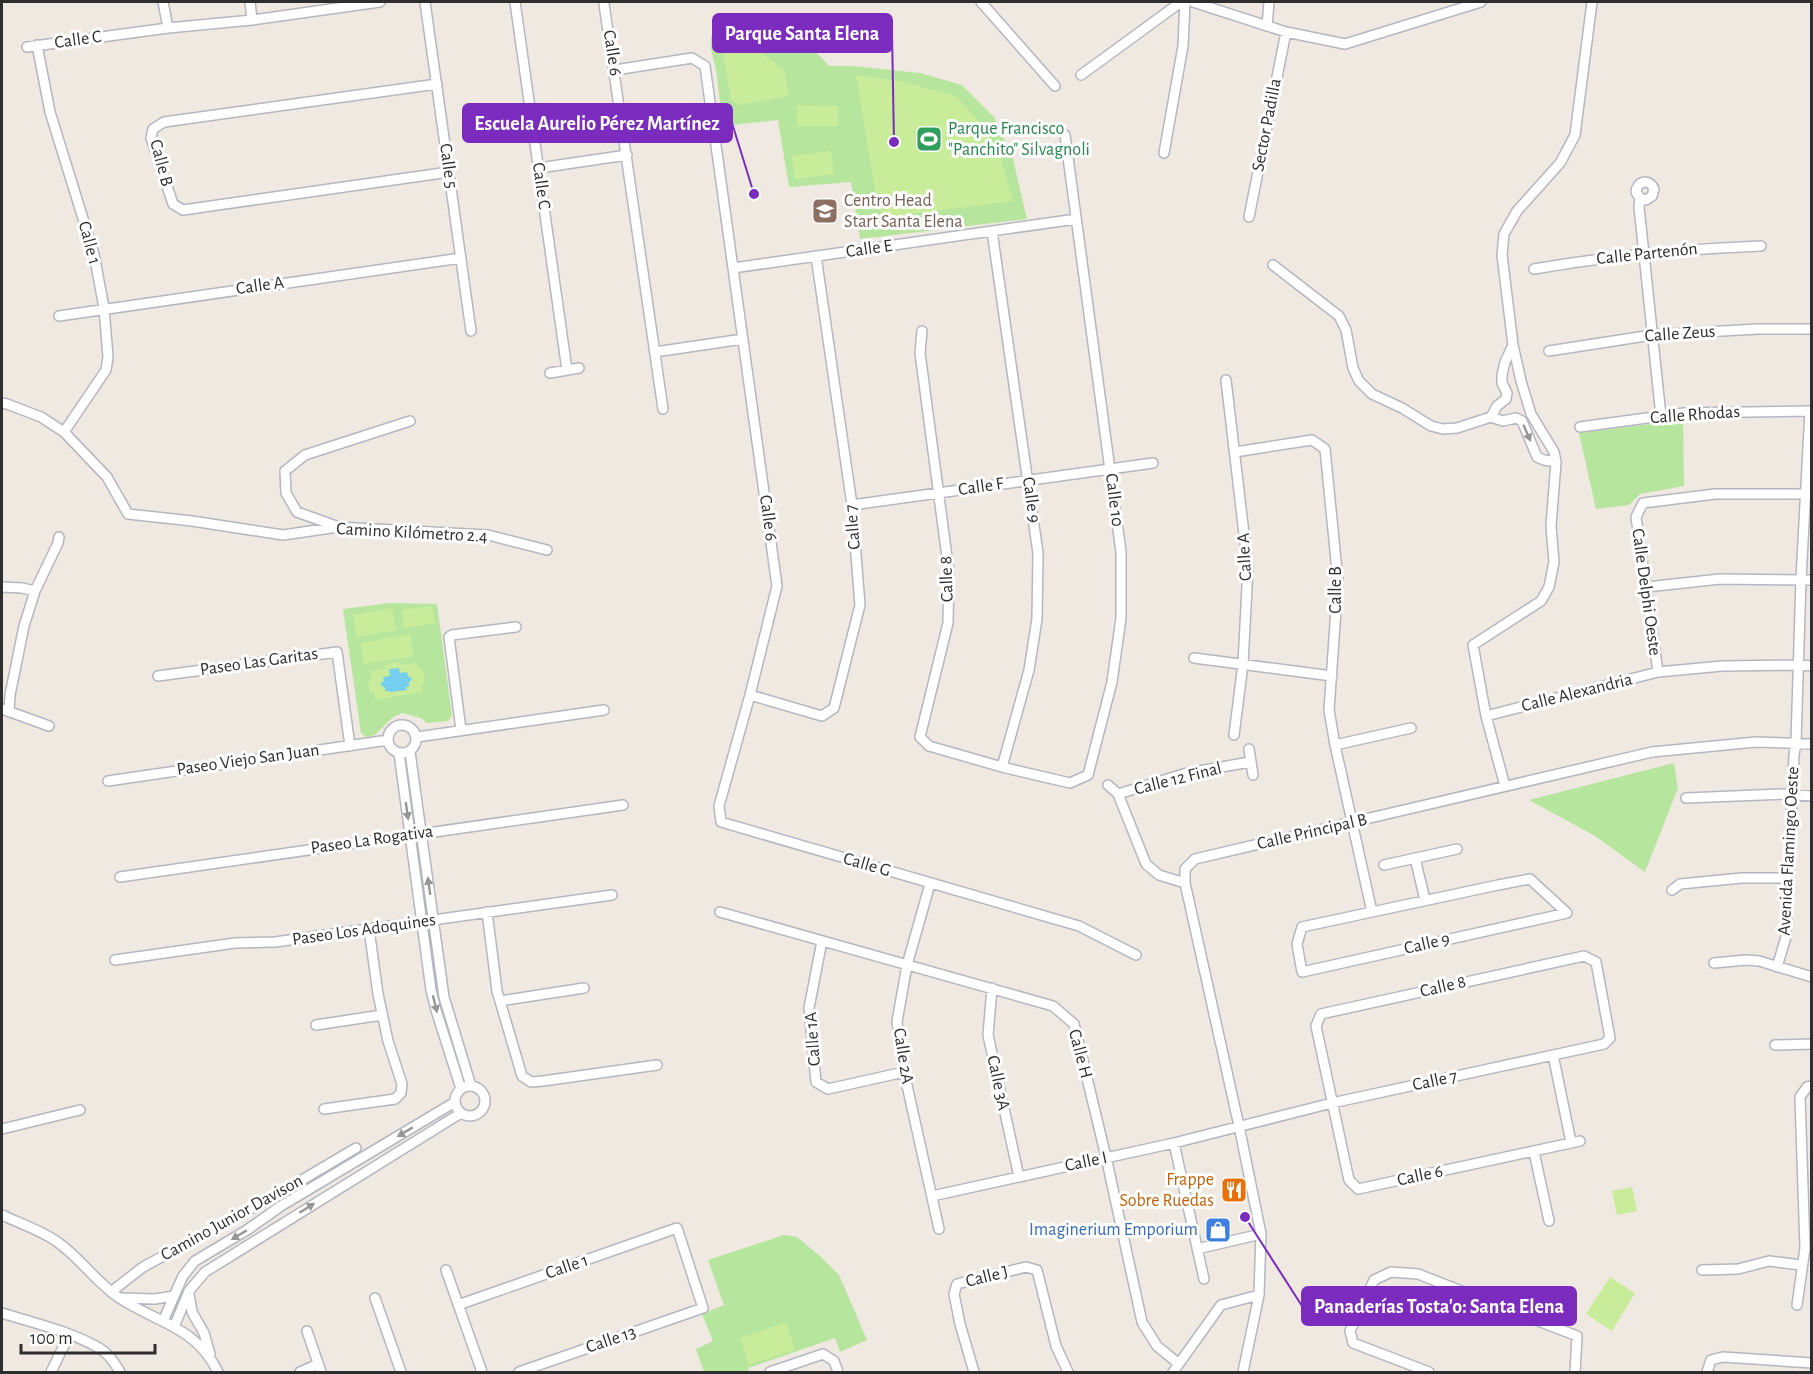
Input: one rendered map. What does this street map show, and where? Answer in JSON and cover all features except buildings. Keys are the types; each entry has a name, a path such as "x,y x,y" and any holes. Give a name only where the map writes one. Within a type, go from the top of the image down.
{"street":[{"path":"163,2 168,28"},
{"path":"250,2 252,20"},
{"name":"Calle C","path":"27,47 168,28 252,20 337,5 380,2"},
{"name":"Calle 5","path":"425,2 471,332"},
{"name":"Calle C","path":"515,2 567,370"},
{"path":"981,2 1055,86"},
{"path":"1081,75 1183,2"},
{"path":"1164,153 1184,46 1183,2"},
{"path":"1194,2 1286,32 1345,44 1466,4 1481,2"},
{"path":"1267,26 1269,2"},
{"path":"1505,786 1486,716 1473,645 1541,601 1549,587 1554,562 1551,526 1556,462 1554,452 1531,414 1521,381 1513,345 1502,255 1504,234 1517,211 1560,162 1575,135 1592,2"},
{"name":"Calle 6","path":"604,4 663,409"},
{"name":"Sector Padilla","path":"1249,218 1286,32"},
{"name":"Calle 1","path":"38,45 50,112 94,254 104,308 108,357 106,370 64,432"},
{"name":"Calle 6","path":"615,70 692,58 705,66 777,586 750,695"},
{"name":"Calle B","path":"437,84 164,122 153,129 151,138 173,204 183,210 449,172"},
{"name":"Calle 10","path":"1002,768 1070,783 1088,775 1112,682 1121,618 1121,552 1065,135"},
{"path":"539,168 627,155"},
{"path":"1058,158 1068,157"},
{"path":"1640,198 1639,207 1661,416"},
{"name":"Calle E","path":"733,268 1076,219"},
{"name":"Calle 9","path":"992,231 1038,553 1037,619 1029,670 1002,768"},
{"name":"Calle Partenón","path":"1534,269 1689,249 1761,246"},
{"name":"Calle 7","path":"750,695 822,716 834,708 860,604 852,505 816,256"},
{"name":"Calle A","path":"60,316 461,258"},
{"path":"1273,265 1339,316 1346,330 1353,368 1359,381 1372,394 1402,408 1431,426 1443,429 1457,428 1491,417 1503,421 1516,418 1522,422 1535,455 1540,459 1556,462"},
{"name":"Calle Zeus","path":"1549,351 1652,335 1811,329"},
{"name":"Calle 8","path":"922,331 920,353 950,572 948,622 920,737 928,746 1002,768"},
{"path":"655,352 743,339"},
{"path":"1491,417 1497,406 1506,399 1507,393 1502,383 1502,375 1513,345"},
{"path":"550,373 579,368"},
{"name":"Calle A","path":"1226,380 1248,568 1243,664 1234,735"},
{"name":"Camino Kilómetro 2.4","path":"2,404 41,417 64,432 107,477 128,514 283,535 338,527 488,535 547,550"},
{"name":"Calle Rhodas","path":"1580,427 1708,411 1811,411"},
{"name":"Avenida Flamingo Oeste","path":"1777,967 1786,936 1799,665 1806,579 1811,411"},
{"path":"338,527 297,512 286,493 285,471 305,455 410,421"},
{"name":"Calle B","path":"1235,452 1312,441 1325,449 1338,581 1329,710 1352,823"},
{"name":"Calle F","path":"852,505 1153,463"},
{"name":"Calle Delphi Oeste","path":"1658,672 1636,517 1643,503 1715,494 1808,494"},
{"path":"49,726 5,711 24,626 35,591 60,537"},
{"path":"1647,587 1720,579 1806,579"},
{"path":"2,588 22,588 35,591"},
{"path":"461,730 449,637 516,627"},
{"name":"Paseo Las Garitas","path":"158,676 337,652 350,746"},
{"path":"1194,658 1332,676"},
{"name":"Calle Alexandria","path":"1486,716 1658,672 1722,666 1812,666"},
{"name":"Calle G","path":"750,695 719,806 721,822 1078,926 1136,955"},
{"name":"Paseo Viejo San Juan","path":"108,781 388,740 392,729 400,725 410,727 417,736 604,710"},
{"path":"1335,745 1411,728"},
{"path":"417,736 416,744 410,752 433,920 444,997 466,1088"},
{"path":"388,740 391,748 399,753 410,752"},
{"name":"Calle Principal B","path":"1185,883 1185,869 1195,859 1652,752 1756,742 1812,744"},
{"path":"1249,749 1252,776"},
{"path":"399,753 431,990 436,1010 466,1088"},
{"name":"Calle 12 Final","path":"1185,883 1159,875 1146,864 1118,794 1187,773 1251,762"},
{"path":"1107,785 1118,794"},
{"path":"1686,798 1792,794 1812,796"},
{"name":"Paseo La Rogativa","path":"120,877 623,805"},
{"path":"1352,823 1372,912"},
{"path":"1384,865 1457,849"},
{"path":"1415,858 1425,900"},
{"path":"1672,890 1680,884 1742,878 1789,878"},
{"name":"Calle 9","path":"1530,879 1567,913 1302,972 1297,945 1302,927 1425,900 1530,879"},
{"path":"1185,883 1261,1234 1259,1295 1244,1372"},
{"name":"Calle 2A","path":"930,884 908,965 897,1022 904,1072 939,1229"},
{"name":"Paseo Los Adoquines","path":"115,960 235,943 275,942 612,895"},
{"path":"487,912 497,991 522,1076 531,1082 657,1065"},
{"name":"Calle H","path":"720,912 1053,1006 1074,1024 1142,1322 1157,1346 1179,1364"},
{"path":"324,1109 395,1099 401,1093 402,1084 382,1015 369,929"},
{"name":"Calle 1A","path":"822,941 809,1008 816,1082 828,1089 904,1072"},
{"name":"Calle 8","path":"1332,1103 1316,1026 1321,1014 1584,956 1596,962 1607,1020"},
{"path":"1714,963 1759,961 1812,977"},
{"path":"500,1001 584,988"},
{"name":"Calle 3A","path":"992,988 988,1035 1019,1177"},
{"path":"316,1025 382,1015"},
{"name":"Calle 7","path":"1239,1126 1332,1103 1604,1044 1610,1038 1607,1020"},
{"path":"1775,1045 1812,1044"},
{"name":"Calle 6","path":"1332,1103 1349,1180 1358,1189 1534,1152 1576,1141 1553,1055"},
{"path":"1797,1305 1804,1248 1800,1097 1807,1087 1812,1086"},
{"path":"466,1088 476,1088 483,1094 484,1104 480,1113 470,1116 461,1113 456,1107 456,1097 466,1088"},
{"path":"163,1321 183,1276 195,1261 247,1230 281,1206 455,1102"},
{"path":"2,1129 80,1110"},
{"path":"174,1327 189,1291 205,1272 461,1113"},
{"name":"Calle I","path":"932,1196 1174,1143 1239,1126"},
{"path":"1174,1143 1204,1278"},
{"name":"Camino Junior Davison","path":"115,1295 143,1267 280,1193 356,1148"},
{"path":"1534,1152 1549,1221"},
{"path":"2,1215 54,1239 115,1295 199,1343 213,1362"},
{"name":"Calle 1","path":"458,1305 677,1228 704,1308"},
{"path":"1197,1249 1261,1234"},
{"path":"1702,1270 1738,1269 1769,1261 1801,1264"},
{"name":"Calle J","path":"974,1372 954,1294 957,1284 1026,1267 1037,1270 1056,1346 1068,1372"},
{"path":"446,1270 482,1372"},
{"path":"1429,1372 1353,1343 1350,1331 1374,1280 1391,1272 1418,1274 1577,1336 1575,1372"},
{"path":"189,1291 192,1312 204,1333 218,1372"},
{"path":"115,1295 155,1299 174,1296"},
{"path":"1173,1372 1221,1305 1259,1295"},
{"path":"375,1298 401,1372"},
{"name":"Calle 13","path":"519,1372 704,1308"},
{"path":"2,1313 69,1335 100,1348 115,1362 120,1372"},
{"path":"300,1372 320,1369 307,1331"},
{"path":"51,1372 69,1335"},
{"path":"770,1372 823,1354 834,1361 838,1372"},
{"path":"1707,1372 1711,1360 1723,1357 1812,1363"}],"green space":[{"path":"725,18 754,21 783,31 808,46 829,66 920,73 962,85 994,117 1013,159 1027,219 860,239 851,182 789,187 778,120 723,126 711,36"},
{"path":"751,45 784,70 789,96 737,105 731,99 722,49"},
{"name":"Parque Francisco \"Panchito\" Silvagnoli","path":"856,75 900,81 956,96 983,126 999,152 1013,201 886,217 878,209"},
{"path":"797,105 838,106 838,126 797,126"},
{"path":"831,151 834,174 795,179 792,156"},
{"path":"1683,420 1684,486 1640,494 1629,505 1596,509 1579,433"},
{"path":"390,603 437,604 452,716 448,721 427,723 421,718 403,713 393,717 375,735 366,737 361,733 343,609"},
{"path":"432,606 435,623 404,628 402,610"},
{"path":"392,608 396,630 357,637 353,615"},
{"path":"410,634 414,656 364,664 361,643"},
{"path":"400,662 401,665 417,662 418,669 422,669 425,683 421,684 422,692 375,700 374,692 370,693 368,681 371,680 370,671"},
{"path":"1674,763 1678,788 1645,872 1595,836 1529,800"},
{"path":"1632,1187 1637,1211 1617,1215 1612,1191"},
{"path":"784,1235 797,1237 839,1275 867,1340 840,1352 835,1338 748,1368 749,1372 704,1372 696,1349 713,1341 702,1314 724,1305 708,1260"},
{"path":"1610,1277 1635,1293 1612,1331 1586,1314"},
{"path":"786,1322 795,1350 749,1365 740,1338"}],"water":[{"path":"399,668 400,673 407,672 412,678 409,687 406,687 407,690 385,691 385,687 381,686 384,681 383,677 390,676 389,669"}],"place":[{"name":"Parque Francisco \"Panchito\" Silvagnoli","path":"929,139"},
{"name":"Parque Santa Elena","path":"894,142"},
{"name":"Escuela Aurelio Pérez Martínez","path":"754,194"},
{"name":"Centro Head Start Santa Elena","path":"825,211"},
{"name":"Frappe Sobre Ruedas","path":"1234,1190"},
{"name":"Panaderías Tosta'o: Santa Elena","path":"1245,1217"},
{"name":"Imaginerium Emporium","path":"1218,1230"}]}
